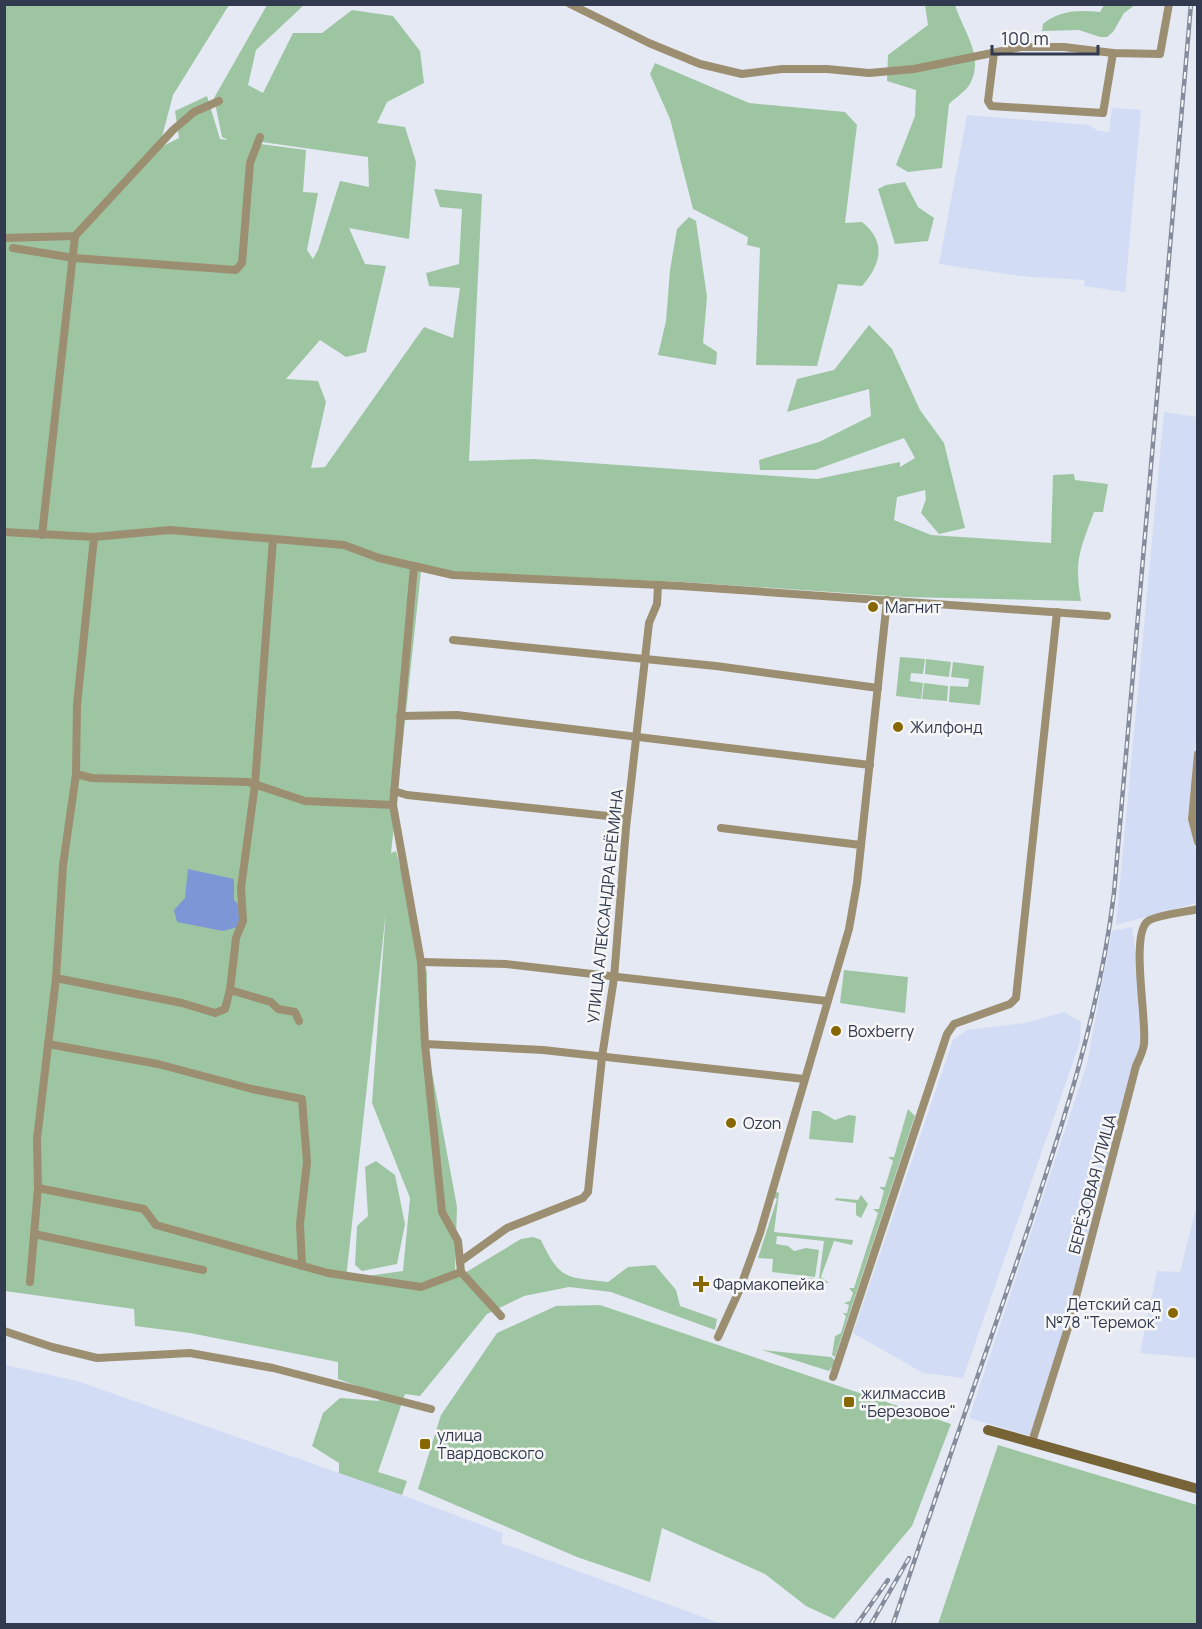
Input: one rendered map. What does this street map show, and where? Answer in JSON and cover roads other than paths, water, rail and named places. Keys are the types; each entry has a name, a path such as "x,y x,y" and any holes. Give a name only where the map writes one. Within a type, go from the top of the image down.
{"street":[{"path":"570,4 649,43 700,64 742,74 782,69 827,69 870,74 914,69 1021,47 1064,47 1113,53 1160,54 1169,4"},
{"path":"994,53 988,101 991,106 1103,113 1113,53"},
{"path":"42,535 75,236 173,130 194,112 219,101"},
{"path":"13,248 74,258 236,270 242,263 250,163 260,137"},
{"path":"4,238 75,236"},
{"path":"4,532 94,537 170,530 344,545 379,558 453,575 658,585 1107,616"},
{"path":"30,1282 38,1188 37,1139 56,978 63,865 76,774 77,705 94,537"},
{"path":"56,978 182,1003 215,1013 225,1009 230,990 236,938 243,921 241,888 255,784 273,539"},
{"path":"414,566 393,805 421,962 425,1044 442,1212 458,1241 460,1272 501,1316"},
{"name":"УЛИЦА АЛЕКСАНДРА ЕРЁМИНА","path":"461,1261 507,1228 583,1198 588,1192 602,1057 614,978 636,739 650,623 657,604 658,585"},
{"path":"718,1337 739,1292 760,1233 849,929 861,845 887,600"},
{"path":"833,1377 947,1034 954,1024 1010,1004 1016,998 1057,612"},
{"path":"453,640 646,661 716,666 878,688"},
{"path":"400,716 457,715 636,739 731,747 870,765"},
{"path":"1197,754 1192,819 1197,842"},
{"path":"76,774 92,778 248,782 305,801 393,805"},
{"path":"394,791 407,795 627,818"},
{"path":"721,828 861,845"},
{"name":"БЕРЁЗОВАЯ УЛИЦА","path":"1032,1442 1068,1328 1136,1066 1144,1046 1144,1000 1139,944 1142,928 1149,920 1197,909"},
{"path":"421,962 506,964 827,1001"},
{"path":"230,990 271,1002 278,1009 295,1012 299,1021"},
{"path":"48,1044 158,1064 252,1089 302,1099 307,1162 300,1224 302,1266"},
{"path":"425,1044 489,1046 804,1079"},
{"path":"38,1188 144,1209 156,1225 328,1273 421,1287 460,1272"},
{"path":"34,1234 203,1270"},
{"path":"4,1331 52,1347 97,1358 190,1353 273,1368 431,1409"},
{"path":"988,1430 1197,1489"}],"water":[{"path":"188,869 234,879 234,900 241,907 238,927 223,931 177,922 174,910 185,898"}],"railway":[{"path":"893,1624 1063,1122 1088,1032 1107,940 1114,893 1191,4"},
{"path":"871,1624 909,1558"},
{"path":"857,1624 888,1580"}],"place":[{"name":"Магнит","path":"873,607"},
{"name":"Жилфонд","path":"898,727"},
{"name":"Boxberry","path":"836,1031"},
{"name":"Ozon","path":"731,1123"},
{"name":"Фармакопейка","path":"701,1284"},
{"name":"Детский сад №78 \"Теремок\"","path":"1173,1313"},
{"name":"жилмассив \"Березовое\"","path":"849,1402"},
{"name":"улица Твардовского","path":"425,1444"}]}
